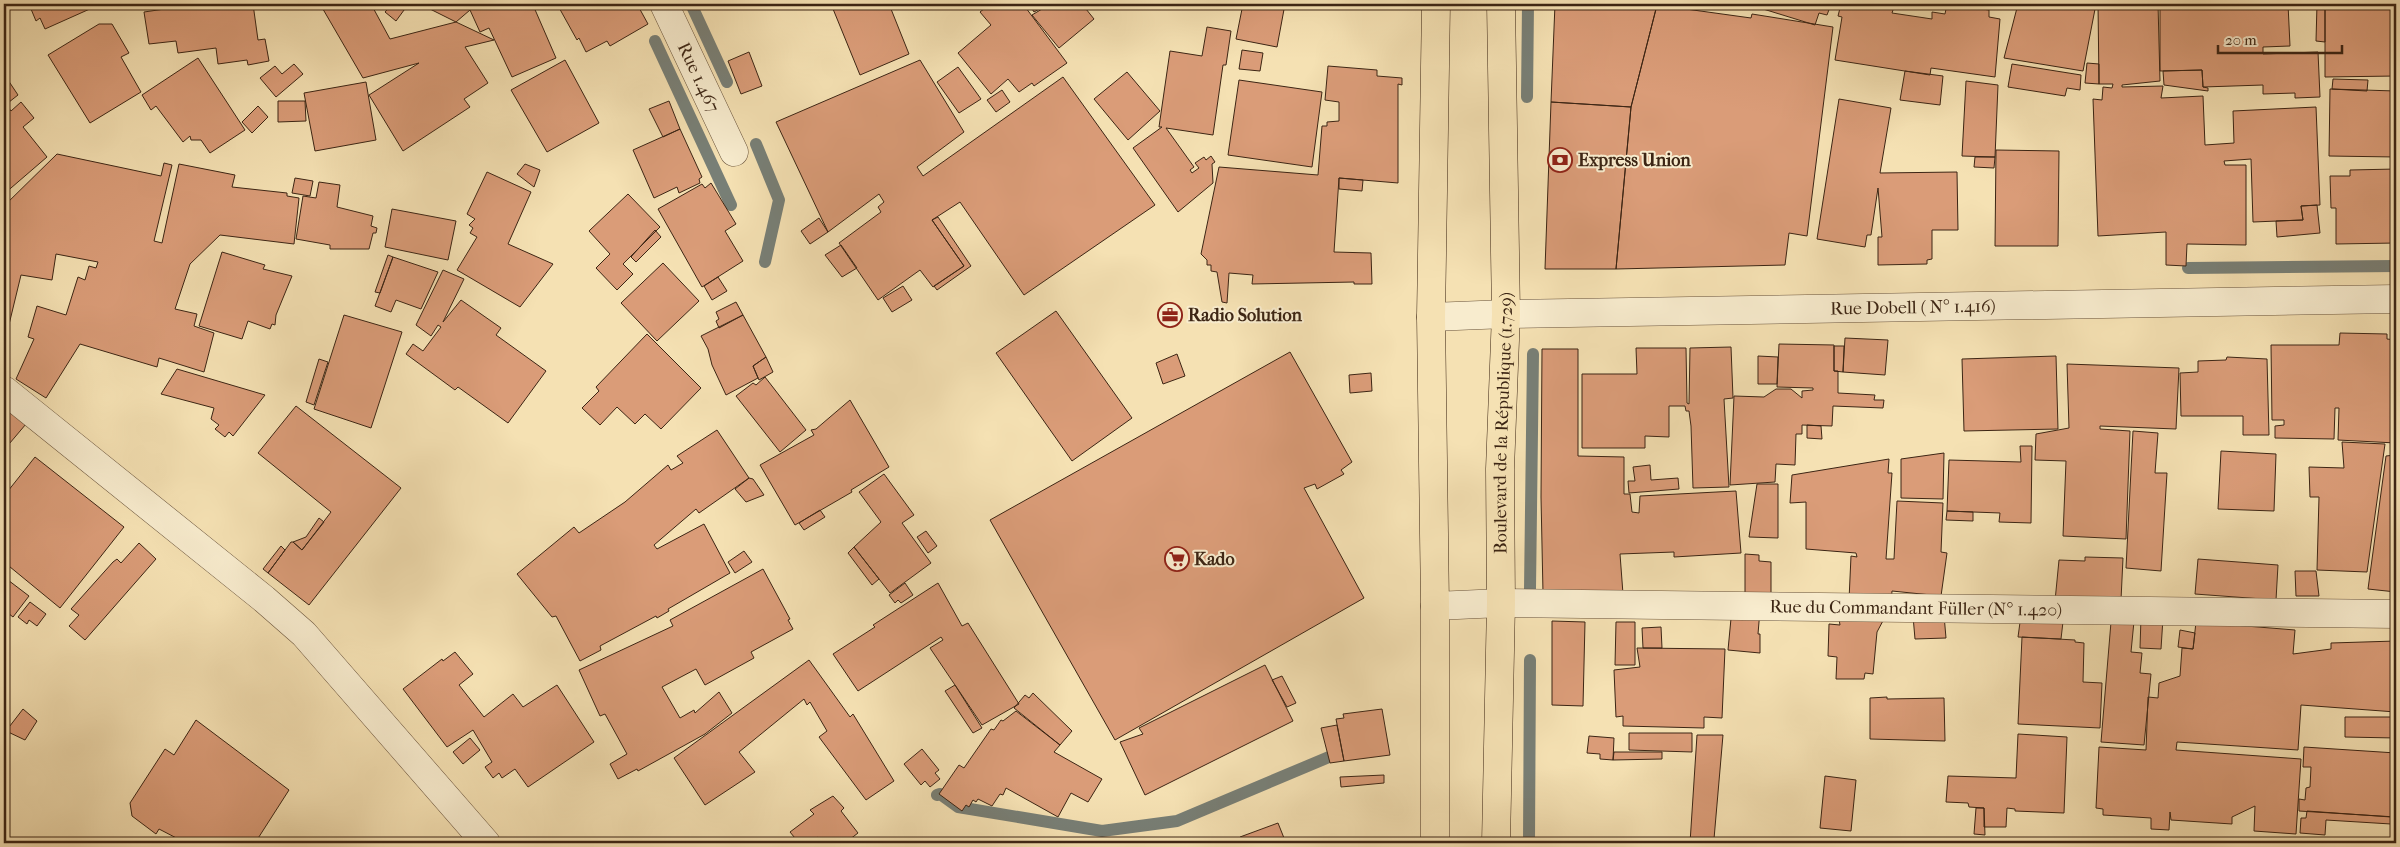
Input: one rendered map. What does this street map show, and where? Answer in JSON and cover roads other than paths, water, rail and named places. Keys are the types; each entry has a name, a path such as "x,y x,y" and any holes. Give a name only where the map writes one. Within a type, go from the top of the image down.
{"main road":[{"path":"1435,843 1435,606 1431,317 1436,4"},
{"name":"Boulevard de la République (1.729)","path":"1496,843 1501,603 1500,469 1506,314 1501,4"}],"street":[{"name":"Rue 1.467","path":"664,4 734,152"},
{"name":"Rue Dobell ( N° 1.416)","path":"1431,317 1506,314 2396,299"},
{"path":"4,390 256,592 304,634 486,843"},
{"name":"Rue du Commandant Füller (N° 1.420)","path":"1435,606 1501,603 2396,614"}],"waterway":[{"path":"691,4 727,82"},
{"path":"1527,97 1528,4"},
{"path":"655,41 731,205"},
{"path":"756,144 779,200 765,262"},
{"path":"2188,268 2396,266"},
{"path":"1530,589 1533,354"},
{"path":"1529,843 1530,660"},
{"path":"937,795 940,794 958,807 1102,831 1177,821 1329,757"}],"place":[{"name":"Express Union","path":"1560,160"},
{"name":"Radio Solution","path":"1170,315"},
{"name":"Kado","path":"1177,559"}]}
